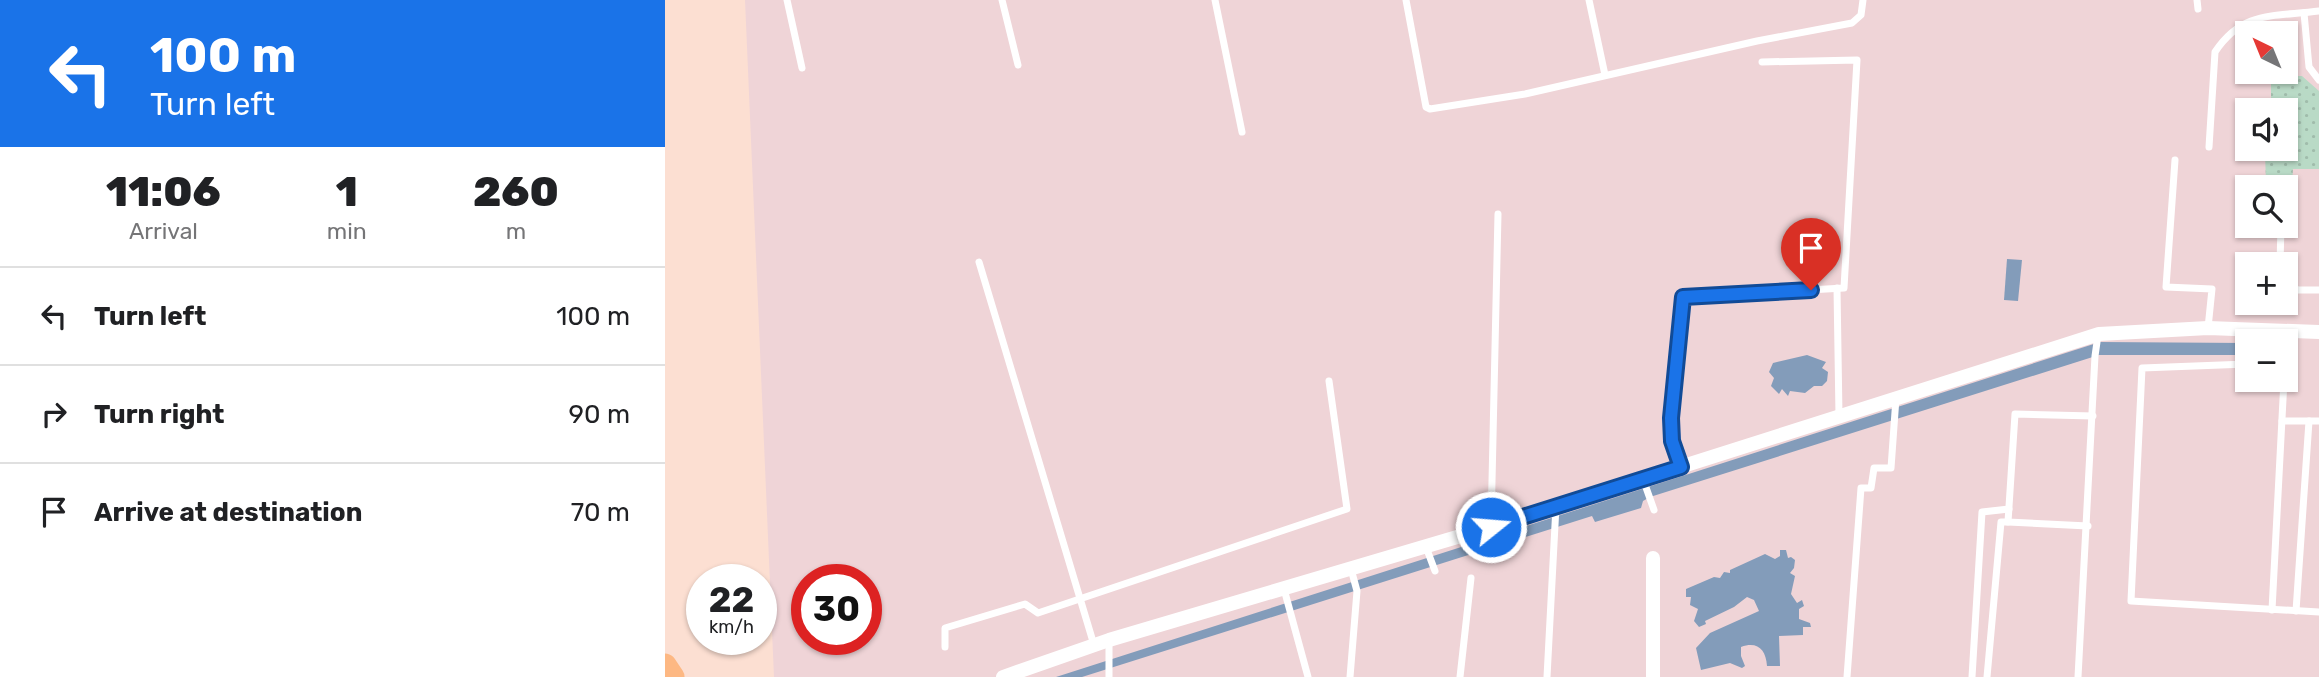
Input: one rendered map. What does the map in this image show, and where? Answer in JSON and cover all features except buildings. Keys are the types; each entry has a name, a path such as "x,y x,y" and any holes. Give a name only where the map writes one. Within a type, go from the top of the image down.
{"main road":[{"path":"665,665 673,677"}],"street":[{"path":"1003,677 1109,640 1286,596 1428,552 1491,527 1555,512 1645,483 1681,467 1839,416 1896,403 2098,339 2208,328 2319,332"},
{"path":"1653,558 1653,677"}],"lane":[{"path":"787,0 802,68"},
{"path":"1002,0 1018,65"},
{"path":"1215,0 1242,132"},
{"path":"1406,0 1418,74 1426,107 1430,109 1525,94 1757,41 1852,23 1861,15 1863,0"},
{"path":"1589,0 1605,75"},
{"path":"2197,0 2198,9"},
{"path":"2209,147 2215,52 2220,45 2232,32 2250,20 2319,12"},
{"path":"2304,13 2309,66 2319,80"},
{"path":"1681,467 1672,441 1671,418 1683,297 1845,288 1857,60 1762,62"},
{"path":"2175,160 2166,286 2212,289 2208,328"},
{"path":"1491,527 1498,214"},
{"path":"979,262 1094,645"},
{"path":"1837,288 1839,416"},
{"path":"2298,290 2319,290"},
{"path":"2078,677 2098,339"},
{"path":"2235,364 2142,368 2131,601 2319,612"},
{"path":"945,647 945,628 1025,604 1038,612 1347,509 1329,381"},
{"path":"2272,610 2283,392"},
{"path":"1847,677 1861,488 1871,488 1874,468 1892,468 1896,403"},
{"path":"2008,522 2015,414 2093,416"},
{"path":"2282,421 2319,421"},
{"path":"2296,611 2309,421"},
{"path":"1645,483 1654,510"},
{"path":"1972,677 1982,512 2009,509"},
{"path":"1547,677 1555,512"},
{"path":"1987,677 2001,522 2088,526"},
{"path":"1428,552 1434,569"},
{"path":"1350,677 1357,591 1353,575"},
{"path":"1460,677 1471,578"},
{"path":"1286,596 1308,677"},
{"path":"1109,640 1109,677"}],"shaded area":[{"path":"745,0 2319,0 2319,677 774,677 773,655 777,655 777,564 769,564"}],"green space":[{"path":"2298,76 2302,76 2319,91 2319,169 2293,169 2293,175 2266,175 2265,161 2298,161 2298,98 2271,98 2271,84 2298,84"}],"water":[{"path":"2007,259 2022,260 2018,301 2004,300"},
{"path":"2100,342 2235,343 2235,355 2099,355 1650,497 1643,501 1641,508 1595,522 1592,516 1082,677 1056,677"},
{"path":"1807,355 1826,362 1822,368 1828,372 1827,381 1805,393 1790,391 1788,396 1782,389 1779,394 1771,386 1774,378 1769,372 1773,363"},
{"path":"1780,550 1786,550 1788,558 1795,560 1790,573 1795,576 1791,594 1797,603 1802,600 1804,606 1799,609 1799,619 1810,623 1811,627 1803,627 1803,635 1779,636 1780,666 1767,666 1763,651 1756,646 1747,645 1741,647 1745,666 1742,668 1730,663 1701,670 1696,648 1710,633 1759,611 1754,600 1747,597 1699,627 1694,621 1698,609 1690,605 1691,597 1686,597 1686,589 1714,577 1720,578 1724,572 1730,573 1730,570 1765,554 1775,559 1780,556"}],"route":[{"path":"1491,527 1681,467 1672,441 1671,418 1683,297 1811,290"}]}
